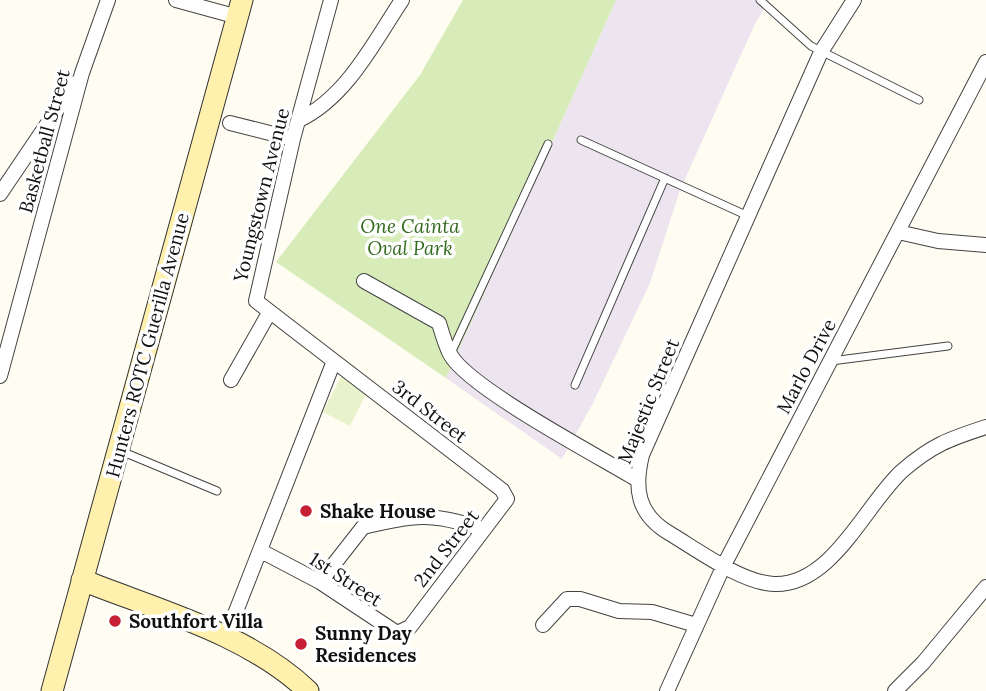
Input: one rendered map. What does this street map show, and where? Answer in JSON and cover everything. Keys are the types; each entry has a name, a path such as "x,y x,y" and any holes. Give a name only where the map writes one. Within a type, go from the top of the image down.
{"street":[{"name":"Basketball Street","path":"0,376 82,73 108,0"},
{"path":"176,0 240,9"},
{"name":"Youngstown Avenue","path":"269,313 256,301 257,292 293,139 331,0"},
{"path":"299,120 321,110 337,93 402,0"},
{"name":"Majestic Street","path":"854,0 821,52 642,455 636,479 648,515 656,526 724,565 772,584 794,583 832,557 900,473 938,442 986,427"},
{"name":"Hunters ROTC Guerilla Avenue","path":"52,691 240,9"},
{"name":"Marlo Drive","path":"667,691 724,565 986,62"},
{"path":"0,194 82,73"},
{"path":"309,83 337,93"},
{"path":"230,123 293,139"},
{"path":"898,232 938,241 986,245"},
{"path":"364,281 439,323 450,355 468,374 496,395 636,479"},
{"path":"226,638 334,361 269,313 231,380"},
{"name":"3rd Street","path":"334,361 502,491"},
{"name":"2nd Street","path":"410,627 482,530 503,508 507,499 502,491"},
{"path":"320,582 363,527 414,516 443,516 482,530"},
{"name":"1st Street","path":"261,551 320,582 388,630 397,633 410,627"},
{"path":"82,580 226,638 293,676 308,691"},
{"path":"895,691 986,587"},
{"path":"543,625 567,599 580,599 619,611 652,612 696,625"}],"lane":[{"path":"760,0 821,52 919,100"},
{"path":"581,140 748,216"},
{"path":"450,355 548,144"},
{"path":"575,385 665,178"},
{"path":"831,361 948,346"},
{"path":"118,450 217,491"}],"shaded area":[{"path":"616,0 769,0 754,26 680,190 650,283 593,403 562,459 446,378"}],"green space":[{"name":"One Cainta Oval Park","path":"463,0 616,0 446,378 276,262 420,75"},
{"path":"343,373 366,394 350,426 323,412"}],"place":[{"name":"Shake House","path":"306,511"},
{"name":"Southfort Villa","path":"115,621"},
{"name":"Sunny Day Residences","path":"301,644"}]}
